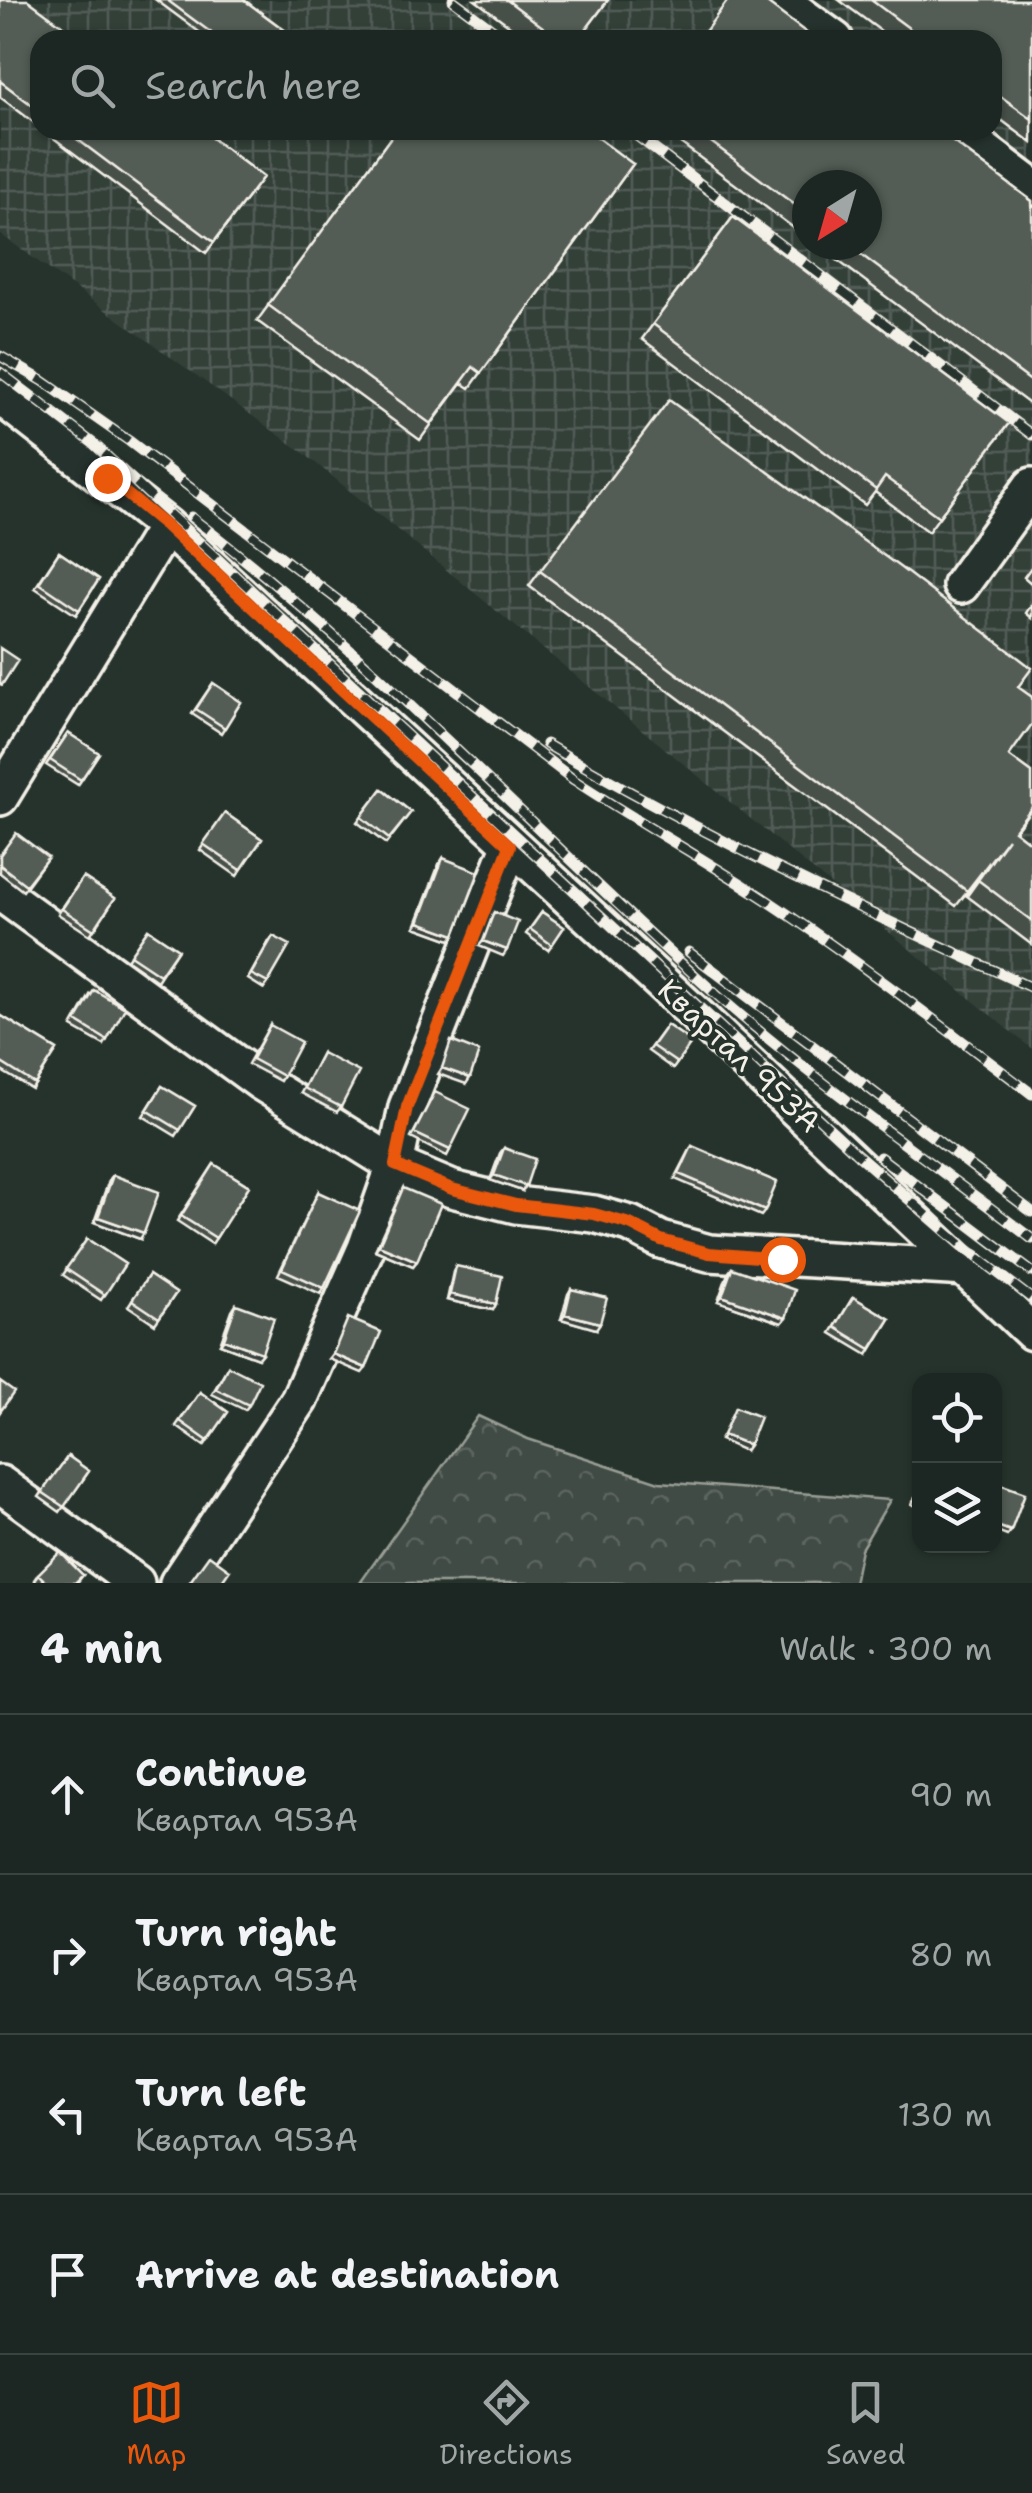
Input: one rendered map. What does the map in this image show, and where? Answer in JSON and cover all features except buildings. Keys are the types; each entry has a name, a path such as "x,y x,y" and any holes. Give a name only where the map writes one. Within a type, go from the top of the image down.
{"street":[{"path":"780,0 821,30"},
{"path":"970,140 1032,186"},
{"name":"Квартал 953А","path":"0,396 166,526 1032,1332"},
{"path":"960,585 1032,486"},
{"path":"0,796 166,526"},
{"path":"178,1583 299,1400 366,1248 395,1165 407,1107 510,846"},
{"path":"0,892 262,1082 395,1165 452,1189 516,1205 594,1214 630,1224 661,1240 709,1253 966,1268"},
{"path":"0,1484 136,1583"}],"shaded area":[{"path":"0,0 1032,0 1032,1049 301,451 0,234"}],"green space":[{"path":"478,1416 528,1439 659,1482 890,1500 861,1549 854,1583 360,1583"}],"railway":[{"path":"453,0 494,30"},
{"path":"642,140 1032,435"},
{"path":"0,356 129,441 574,780 807,927 1032,1094"},
{"path":"0,372 94,444 858,1155 964,1247 1032,1299"},
{"path":"191,517 260,572 391,688 710,989 828,1086 1032,1239"},
{"path":"546,744 725,842 1032,988"},
{"path":"689,952 1032,1212"},
{"path":"880,1157 1032,1272"}],"route":[{"path":"107,478 166,526 510,846 407,1107 395,1165 452,1189 516,1205 594,1214 630,1224 661,1240 709,1253 782,1259"}]}
